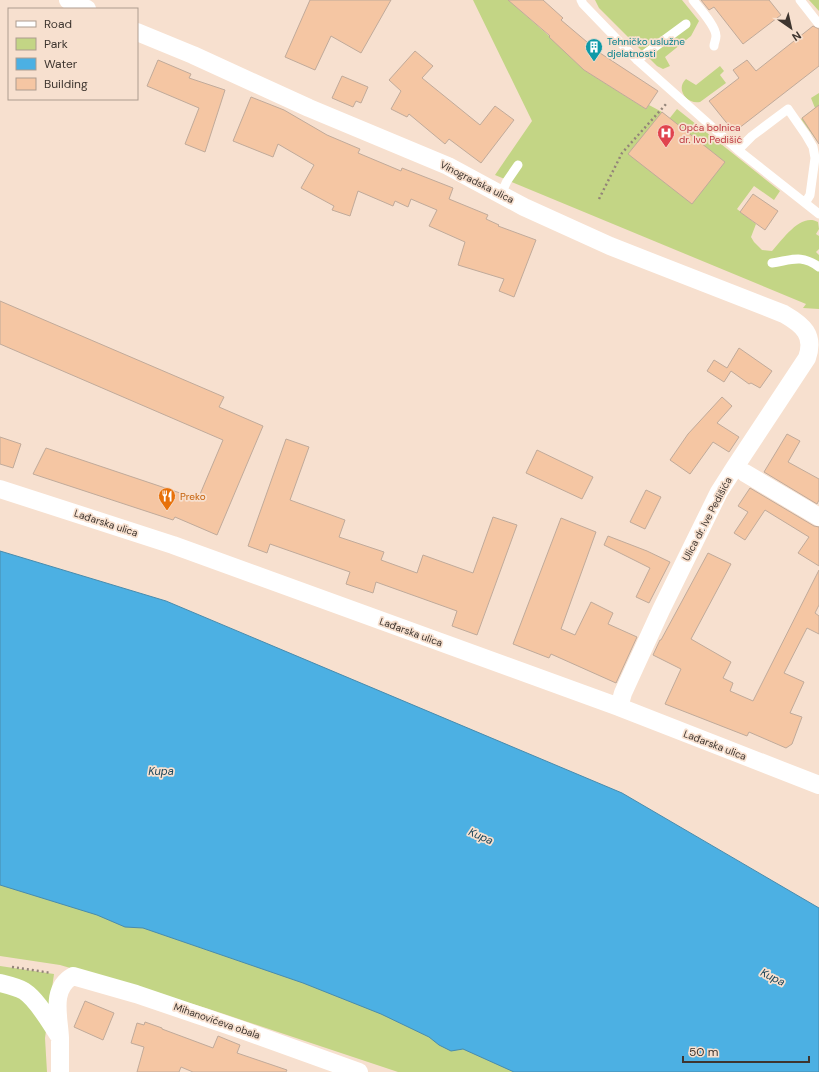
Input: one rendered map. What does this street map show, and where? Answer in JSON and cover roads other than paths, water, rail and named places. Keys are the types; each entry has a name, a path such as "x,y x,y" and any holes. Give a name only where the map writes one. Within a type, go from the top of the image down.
{"street":[{"path":"68,0 85,8"},
{"name":"Vinogradska ulica","path":"138,32 193,55 309,108 448,166 524,207 610,246 784,314 800,324 805,330 814,336"},
{"name":"Ulica dr. Ive Pedišića","path":"619,707 623,693 661,610 708,514 734,467 808,358 814,336"},
{"path":"745,473 819,516"},
{"name":"Lađarska ulica","path":"0,489 148,536 619,707 819,785"},
{"name":"Mihanovićeva obala","path":"60,1037 57,1003 61,987 66,980 73,976 136,994 246,1031 358,1072"},
{"path":"0,983 12,986 25,992 37,1004 60,1037 60,1072"}],"lane":[{"path":"581,0 582,4 637,60 738,150 819,214"},
{"path":"693,0 715,32 716,37 714,46"},
{"path":"800,0 818,22"},
{"path":"637,60 686,24"},
{"path":"738,150 752,136 788,109 813,147 815,158 810,195 805,203"},
{"path":"501,194 518,165"},
{"path":"772,263 799,258 807,259 819,267"}],"water":[{"name":"Kupa","path":"0,551 166,601 622,793 819,908 819,1072 514,1072 463,1049 451,1051 439,1045 429,1037 381,1014 303,983 143,928 125,927 97,915 0,885"}],"place":[{"name":"Tehničko uslužne djelatnosti","path":"594,62"},
{"name":"Opća bolnica dr. Ivo Pedišić","path":"666,148"},
{"name":"Preko","path":"167,511"}]}
